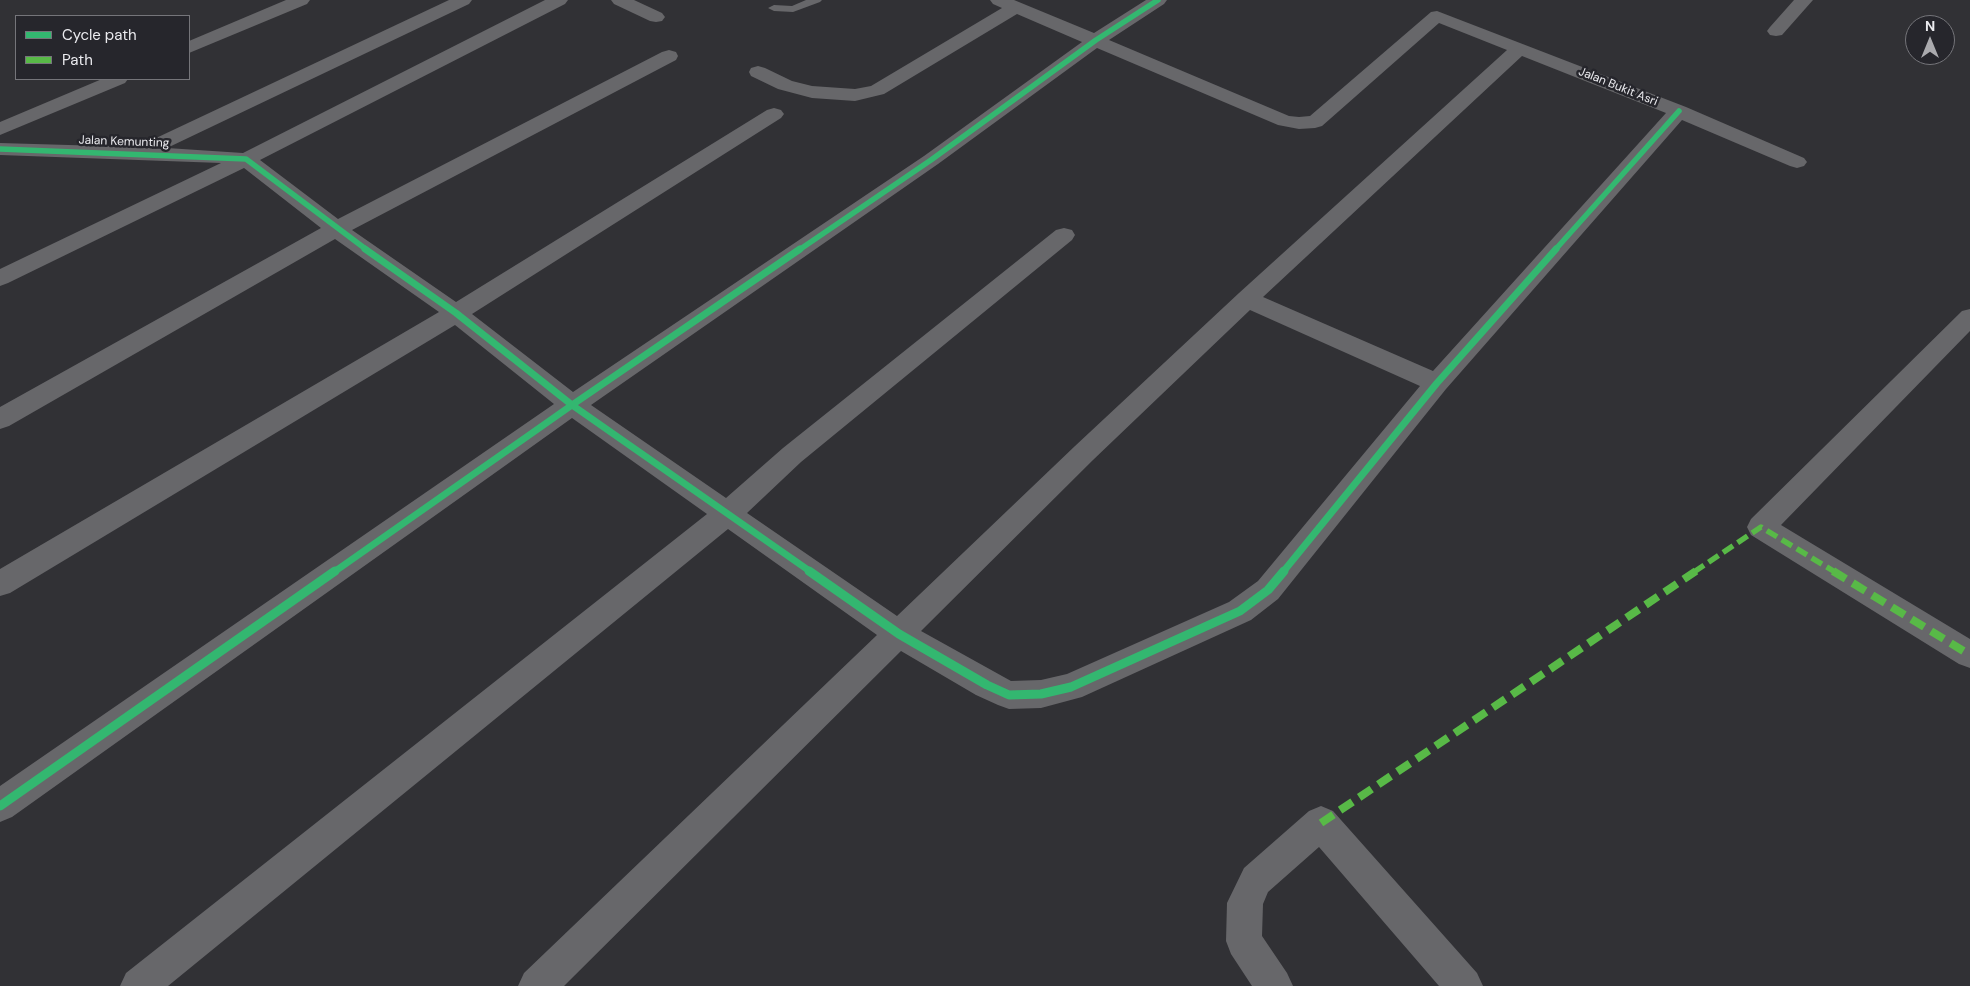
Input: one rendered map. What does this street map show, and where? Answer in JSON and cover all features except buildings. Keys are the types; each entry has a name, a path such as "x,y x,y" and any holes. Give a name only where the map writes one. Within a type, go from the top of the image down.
{"street":[{"path":"190,48 301,0"},
{"path":"141,153 463,0"},
{"path":"0,278 246,159 559,0"},
{"path":"620,0 656,17"},
{"path":"0,806 572,405 931,160 1096,40 1158,0"},
{"path":"1776,31 1804,0"},
{"path":"758,72 786,85 812,92 855,95 877,90 1013,3 1096,40"},
{"name":"Jalan Bukit Asri","path":"1096,40 1286,121 1307,123 1315,122 1437,16 1679,111 1797,162"},
{"path":"536,986 1084,453 1247,299 1520,48"},
{"path":"0,419 336,229 669,56"},
{"path":"0,129 116,80"},
{"path":"246,159 336,229 456,313 572,405 899,634 987,685 1009,695 1041,694 1071,687 1240,611 1268,590 1437,383 1679,111"},
{"path":"0,584 456,313 774,114"},
{"name":"Jalan Kemunting","path":"0,149 141,153 246,159"},
{"path":"139,986 727,514 792,455 1064,235"},
{"path":"1247,299 1437,383"},
{"path":"1970,318 1761,527 1970,655"},
{"path":"1274,986 1244,941 1245,903 1256,880 1321,823 1464,986"}],"lane":[{"path":"774,8 793,9 816,0"}],"marked path":[{"path":"1321,823 1761,527 1970,655"}],"cycle path":[{"path":"0,806 572,405 931,160 1096,40 1158,0"},
{"path":"0,149 246,159 336,229 456,313 572,405 899,634 987,685 1009,695 1041,694 1071,687 1240,611 1268,590 1437,383 1679,111"}]}
